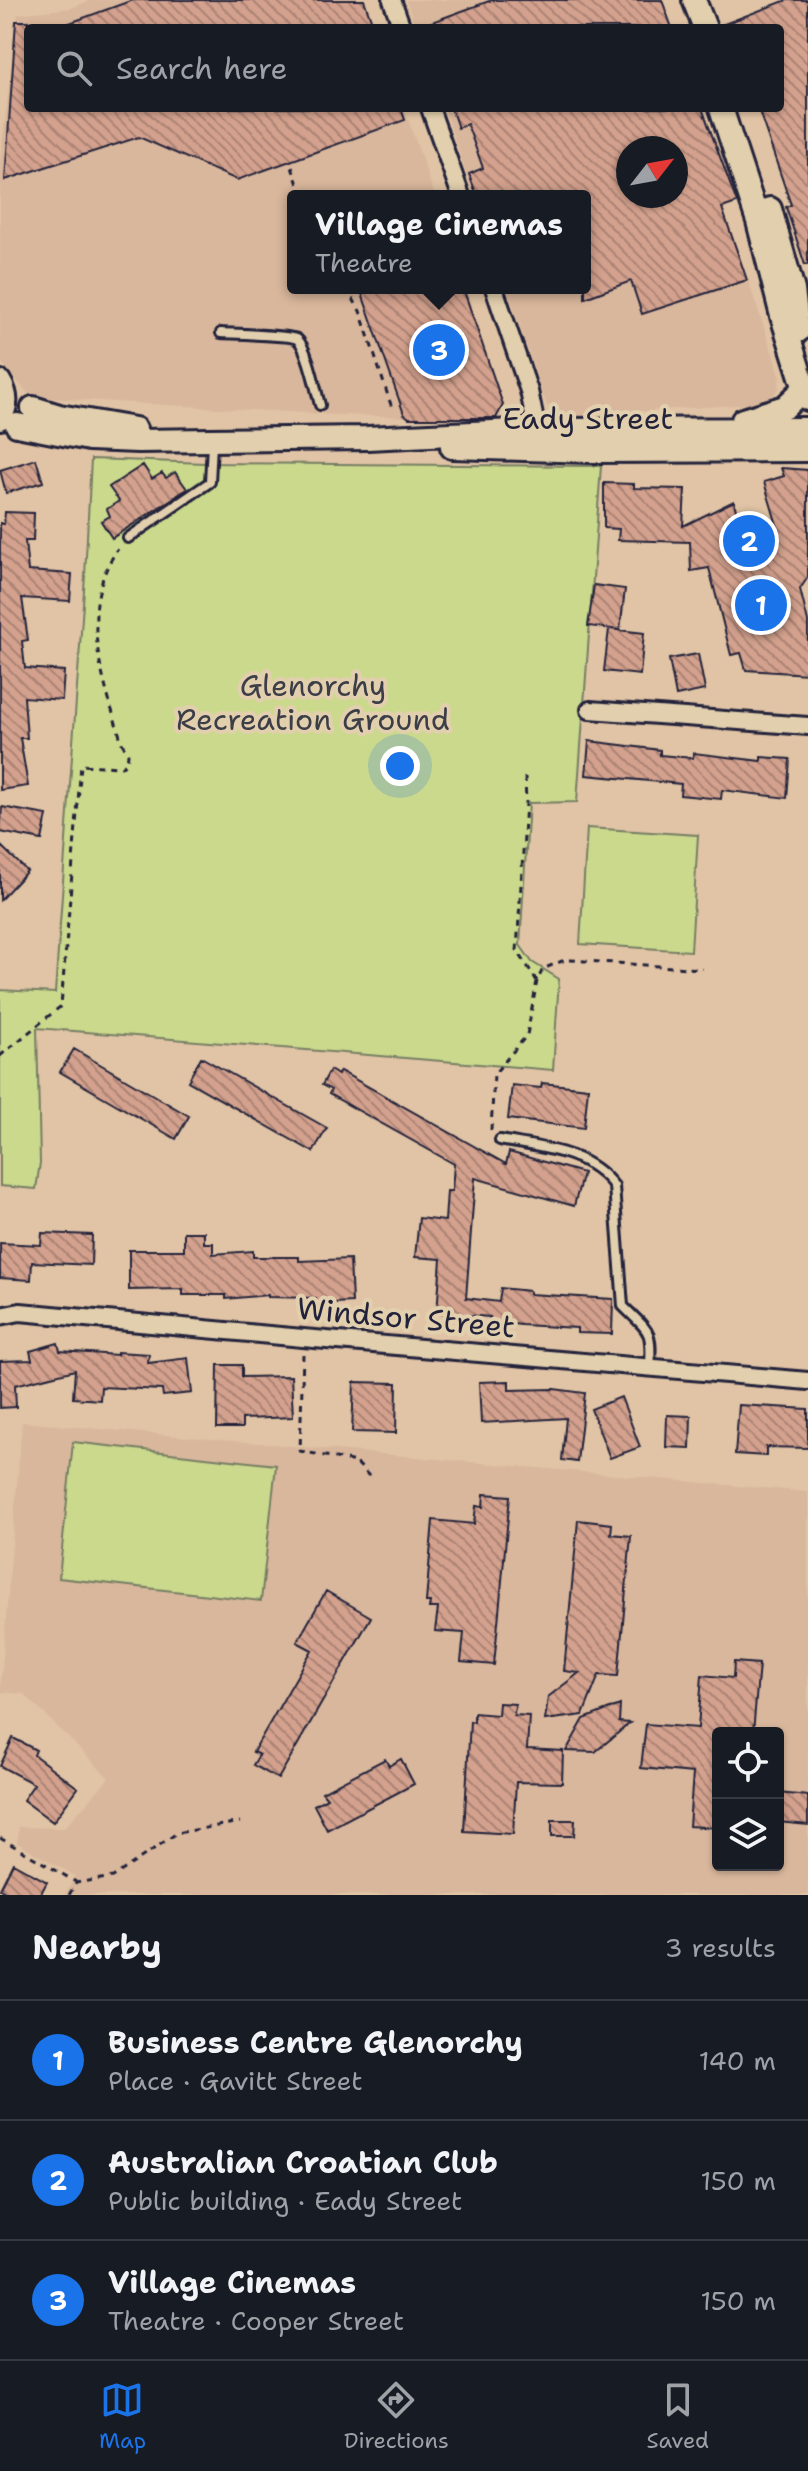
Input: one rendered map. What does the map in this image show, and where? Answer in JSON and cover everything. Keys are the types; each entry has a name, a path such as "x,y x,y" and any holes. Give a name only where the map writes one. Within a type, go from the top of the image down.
{"main road":[{"path":"679,0 688,24"},
{"path":"694,0 703,24"},
{"path":"702,429 776,411 806,394 778,305 758,221 722,112"},
{"path":"737,112 808,335"},
{"path":"793,290 797,325 808,363"},
{"name":"Eady Street","path":"33,408 96,423 212,439"},
{"name":"Eady Street","path":"6,423 89,439 138,441 367,438 537,430 808,429"},
{"name":"Eady Street","path":"367,438 447,447 593,451 808,450"}],"street":[{"path":"392,0 401,24"},
{"path":"431,112 459,190"},
{"path":"496,294 529,391 537,430"},
{"path":"3,388 7,404 6,423"},
{"name":"Eady Street","path":"3,388 33,408"},
{"path":"590,710 808,726"},
{"name":"Windsor Street","path":"0,1316 20,1312 808,1381"}],"lane":[{"path":"221,333 272,337 289,335 296,339 304,350 320,405"},
{"path":"128,538 210,482 212,439"},
{"path":"500,1140 573,1153 605,1174 614,1186 623,1306 652,1338 650,1367"}],"path":[{"path":"292,167 300,190"},
{"path":"350,294 360,311 393,411"},
{"path":"0,1056 61,1006 81,765 121,767 127,762 128,754 99,665 96,629 101,579 107,564 128,538"},
{"path":"525,777 517,950 537,981"},
{"path":"500,1140 490,1140 494,1074 527,1035 537,981 543,969 562,961 702,969"},
{"path":"303,1338 300,1451 356,1462 369,1476"},
{"path":"0,1838 76,1883 113,1877 177,1833 240,1822"},
{"path":"69,1895 76,1883"}],"shaded area":[{"path":"91,0 365,0 374,24 24,24 24,112 405,112 433,190 287,190 287,294 468,294 503,405 495,419 338,415 31,397 0,361 0,160 18,14 72,8"},
{"path":"406,0 653,0 661,24 415,24"},
{"path":"445,112 691,112 780,375 779,388 768,403 553,417 509,294 591,294 591,190 472,190"},
{"path":"22,1422 808,1492 808,1895 65,1895 75,1876 17,1843 19,1827 64,1828 109,1778 24,1694 0,1692"}],"green space":[{"name":"Glenorchy Recreation Ground","path":"91,459 206,463 601,466 577,802 529,803 520,945 532,962 559,979 553,1070 37,1028 40,1163 36,1189 0,1186 0,990 55,993"},
{"path":"587,828 698,835 691,951 580,944"},
{"path":"73,1442 276,1465 261,1601 59,1578"}],"building":[{"path":"133,0 364,0 373,24 67,24"},
{"path":"492,0 662,0 671,24 426,24"},
{"path":"787,0 808,0 808,264 805,265 786,207 791,205 759,112 784,112 784,24 724,24"},
{"path":"16,21 28,21 24,24 24,112 402,112 405,120 237,180 139,137 5,180"},
{"path":"452,112 703,112 737,203 722,208 747,280 642,314 631,281 585,298 585,294 591,294 591,190 475,190 469,174 483,168 467,124 458,128"},
{"path":"362,294 465,294 503,405 496,418 409,418 404,414"},
{"path":"36,459 43,482 6,493 0,470"},
{"path":"143,465 152,479 162,473 166,478 175,472 187,489 112,538 101,521 110,516 107,509 119,501 109,487"},
{"path":"781,468 808,470 808,577 800,589 808,622 808,674 746,670 741,653 731,655 709,568 691,571 690,542 618,540 619,529 604,528 604,483 634,484 634,488 685,489 683,526 734,501 741,535 777,525 764,482 784,476"},
{"path":"5,512 34,513 33,541 25,541 28,571 72,574 70,601 22,598 28,640 22,641 25,668 64,671 62,700 24,697 27,738 20,738 28,786 0,790 0,523 4,524"},
{"path":"594,585 625,589 620,630 588,626"},
{"path":"609,629 644,633 640,675 604,671"},
{"path":"698,654 705,690 676,696 669,659"},
{"path":"589,741 660,750 660,755 693,758 694,753 761,761 761,757 790,759 787,798 722,790 721,799 680,795 681,784 586,775"},
{"path":"2,807 47,815 42,840 0,832"},
{"path":"0,845 27,871 0,900"},
{"path":"74,1049 189,1116 176,1139 60,1072"},
{"path":"201,1057 327,1128 313,1152 188,1081"},
{"path":"330,1070 338,1075 340,1071 506,1164 509,1152 583,1173 574,1206 475,1178 466,1298 499,1302 501,1288 529,1291 529,1294 613,1299 612,1334 577,1333 577,1328 521,1325 489,1321 490,1317 437,1313 441,1259 415,1257 419,1218 445,1221 447,1191 452,1191 454,1164 329,1094 331,1090 322,1085"},
{"path":"542,1083 588,1088 584,1128 508,1119 512,1085 541,1088"},
{"path":"184,1232 204,1232 204,1243 213,1243 213,1254 253,1251 253,1257 299,1257 299,1261 350,1259 352,1302 316,1304 316,1298 268,1295 226,1299 226,1295 183,1295 183,1289 129,1290 129,1250 184,1250"},
{"path":"42,1233 92,1235 91,1265 32,1262 31,1280 0,1278 0,1243 41,1245"},
{"path":"58,1343 60,1351 149,1354 148,1363 188,1358 192,1393 163,1396 162,1390 101,1387 100,1400 73,1398 75,1370 15,1385 16,1407 0,1408 0,1361 32,1360 30,1351"},
{"path":"218,1365 242,1365 242,1377 291,1376 293,1417 242,1419 242,1428 217,1428"},
{"path":"509,1381 509,1390 554,1389 585,1393 577,1462 562,1460 566,1418 481,1423 479,1382"},
{"path":"354,1382 397,1383 396,1433 352,1432"},
{"path":"621,1397 640,1447 610,1458 591,1409"},
{"path":"739,1405 808,1409 808,1448 766,1447 766,1456 735,1454"},
{"path":"667,1415 691,1416 690,1448 666,1447"},
{"path":"484,1494 510,1496 494,1665 461,1662 464,1633 435,1631 438,1608 429,1608 430,1602 426,1602 433,1520 474,1524 476,1506 483,1507"},
{"path":"578,1520 612,1524 611,1534 631,1536 618,1676 599,1675 583,1715 545,1720 548,1697 579,1673 564,1671"},
{"path":"326,1591 371,1617 278,1779 253,1765 259,1755 253,1752 312,1650 297,1642"},
{"path":"734,1662 759,1664 754,1727 712,1727 712,1828 689,1826 693,1773 641,1768 646,1724 698,1728 702,1675 733,1678"},
{"path":"499,1703 515,1704 514,1715 529,1716 527,1749 563,1751 562,1783 516,1782 513,1834 464,1831 470,1721 474,1722 474,1713 498,1715"},
{"path":"620,1705 619,1722 630,1723 595,1752 566,1751 584,1719"},
{"path":"13,1738 36,1750 34,1755 78,1788 53,1822 23,1800 34,1784 0,1766"},
{"path":"385,1759 389,1766 401,1759 414,1784 327,1830 314,1805 327,1798 322,1792"},
{"path":"784,1794 808,1796 808,1825 784,1823"},
{"path":"552,1820 575,1820 574,1836 552,1836"},
{"path":"13,1863 47,1882 40,1895 10,1895 0,1889"}],"place":[{"name":"Village Cinemas","path":"439,350"},
{"name":"Australian Croatian Club","path":"749,541"},
{"name":"Business Centre Glenorchy","path":"761,605"}]}
